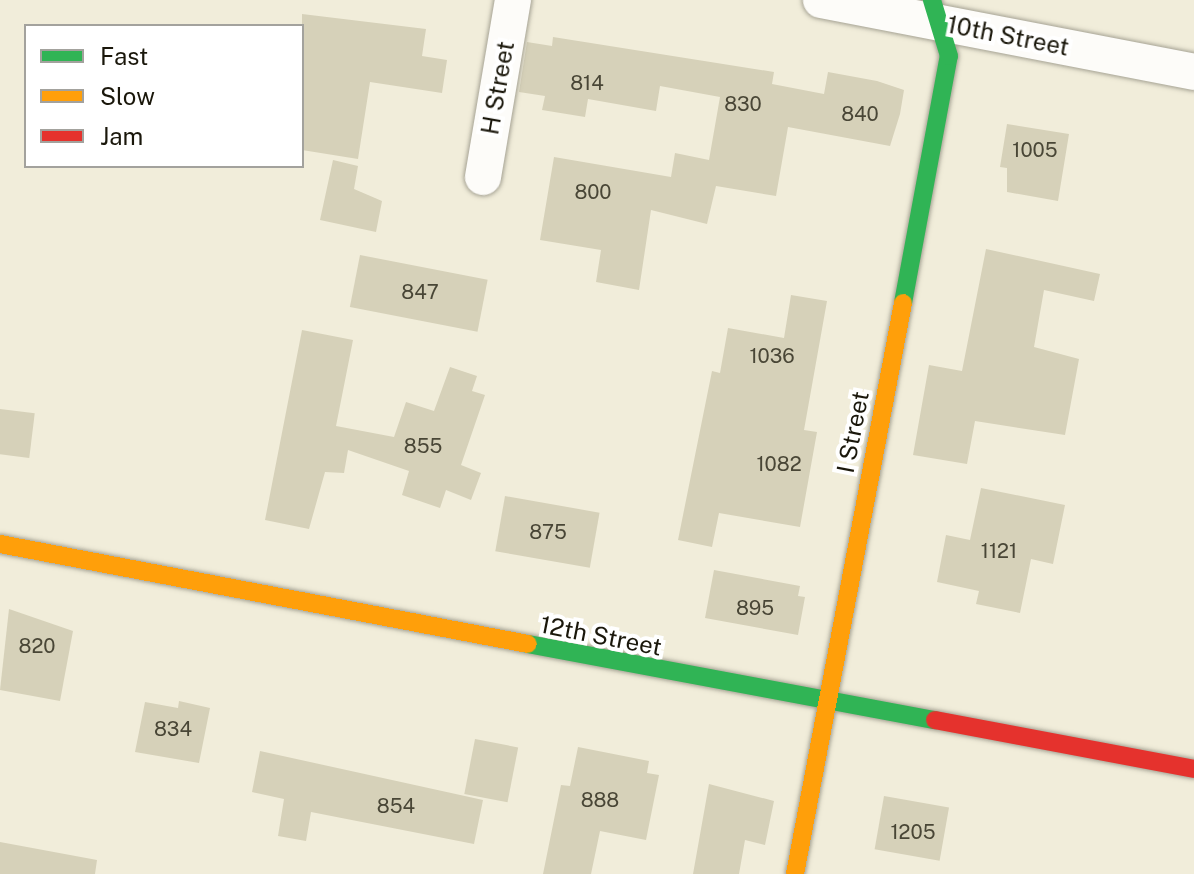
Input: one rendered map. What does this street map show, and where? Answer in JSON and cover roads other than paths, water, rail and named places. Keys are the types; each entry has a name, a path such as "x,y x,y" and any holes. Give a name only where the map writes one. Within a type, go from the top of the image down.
{"street":[{"name":"H Street","path":"483,177 513,0"},
{"name":"10th Street","path":"821,0 934,11 1194,72"},
{"name":"I Street","path":"795,874 949,56 934,11"},
{"name":"12th Street","path":"0,544 826,705 1194,769"}]}
